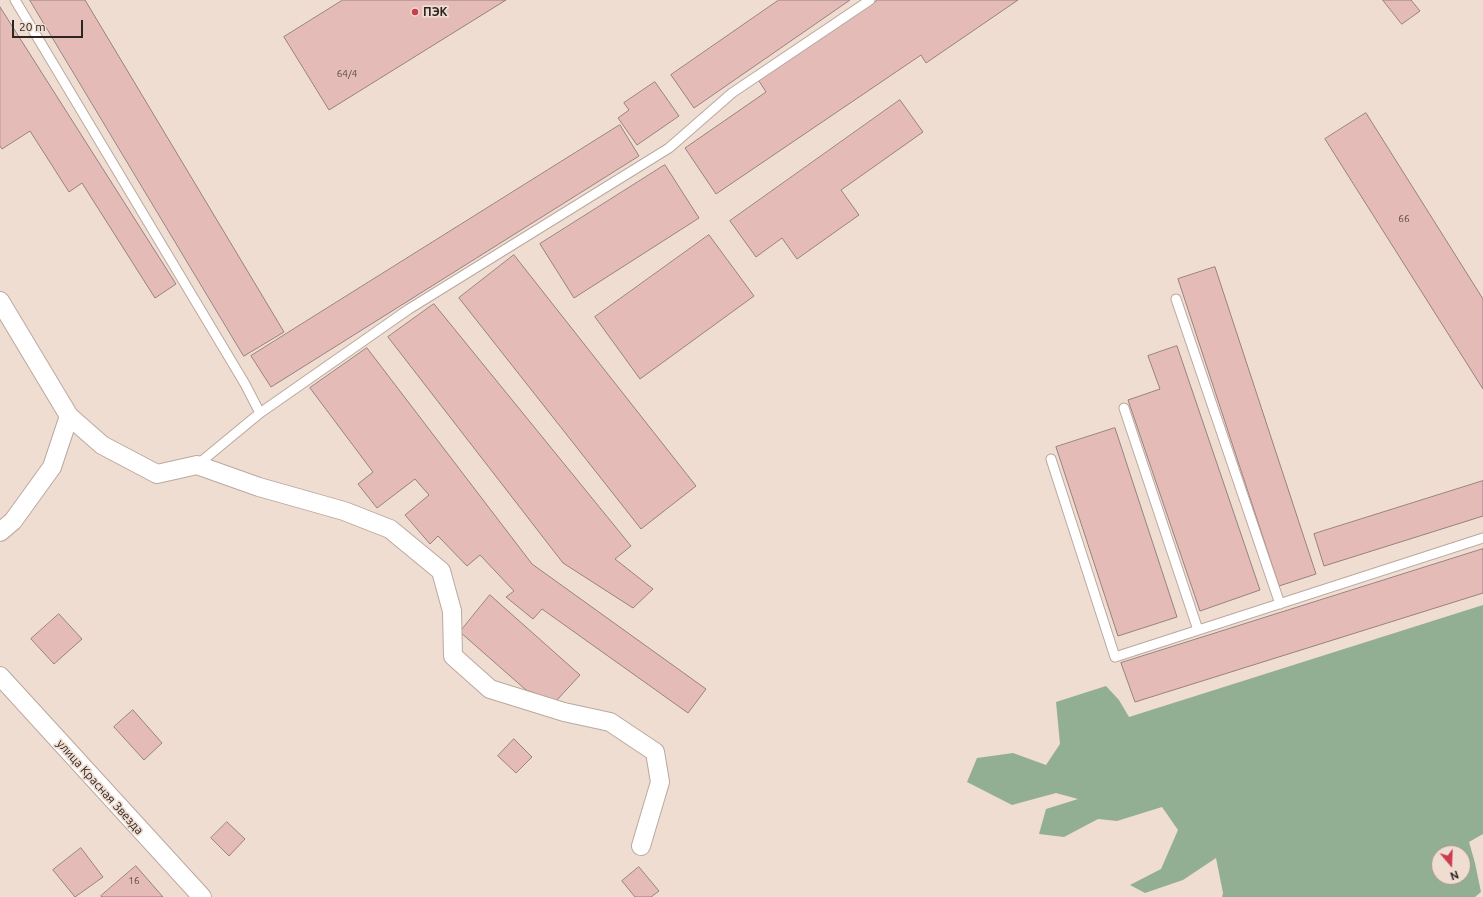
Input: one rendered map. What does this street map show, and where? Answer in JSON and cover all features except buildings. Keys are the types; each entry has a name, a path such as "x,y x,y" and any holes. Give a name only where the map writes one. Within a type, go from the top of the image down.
{"street":[{"path":"0,301 69,416 102,445 157,474 197,465 259,487 344,511 390,529 441,571 452,611 453,656 490,689 564,712 610,722 655,752 660,782 641,846"},
{"path":"0,532 12,521 52,467 69,416"},
{"name":"улица Красная Звезда","path":"0,676 199,895"}],"lane":[{"path":"15,0 245,384 260,413"},
{"path":"197,465 260,413 409,309 669,148 732,93 870,0"},
{"path":"1176,299 1280,604"},
{"path":"1124,408 1198,630"},
{"path":"1051,459 1115,657 1483,538"}],"green space":[{"path":"1483,605 1483,834 1469,842 1470,845 1431,845 1431,885 1471,885 1471,849 1481,892 1475,897 1222,897 1223,893 1216,858 1183,880 1145,893 1130,885 1161,869 1178,830 1162,807 1117,821 1098,819 1064,837 1039,834 1046,809 1078,799 1056,793 1012,805 967,782 977,758 1013,753 1046,765 1060,744 1056,702 1106,686 1119,700 1129,717"}],"place":[{"name":"ПЭК","path":"415,12"}]}
